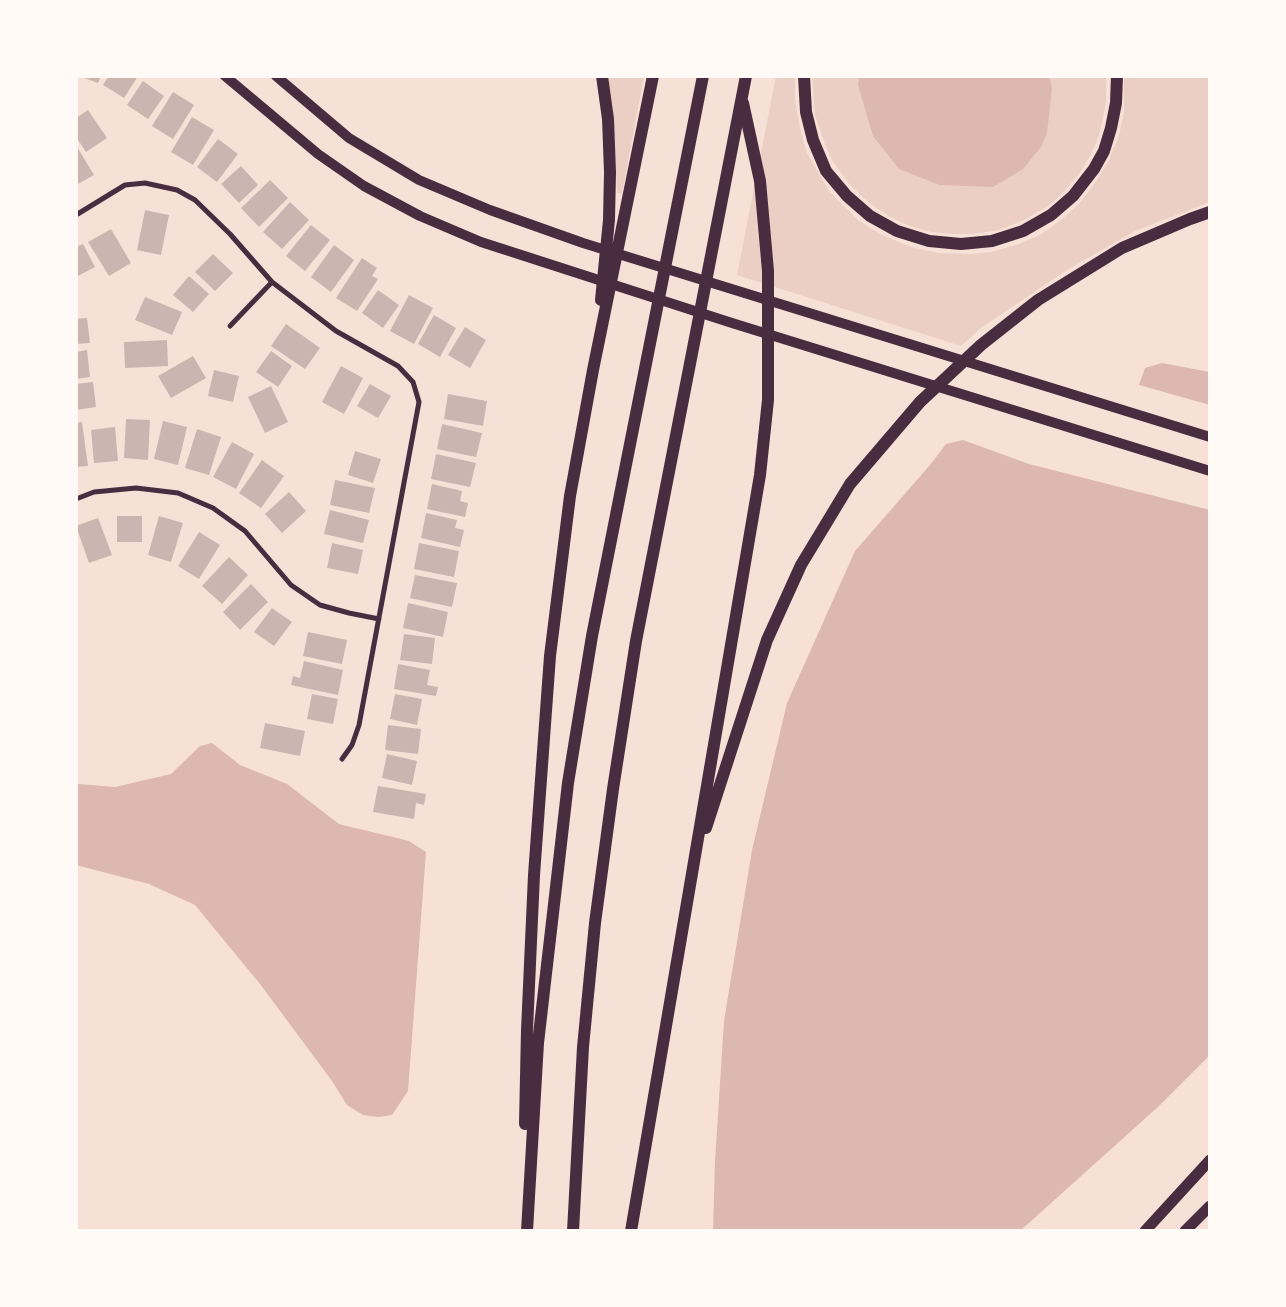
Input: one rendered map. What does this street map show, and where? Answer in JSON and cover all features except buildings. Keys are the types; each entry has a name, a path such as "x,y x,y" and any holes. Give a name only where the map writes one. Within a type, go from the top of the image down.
{"highway":[{"path":"593,370 609,220 610,172 608,128 602,76"},
{"path":"525,1231 528,1001 534,875 550,656 570,496 593,370 653,76"},
{"path":"525,1231 538,1043 568,783 592,636 703,76"},
{"path":"631,1231 760,474 768,400 768,271 760,190 737,76"},
{"path":"573,1231 585,1028 595,923 613,789 636,642 746,76"},
{"path":"804,76 806,112 813,140 826,171 847,196 870,216 897,231 929,241 961,244 992,241 1023,231 1051,215 1073,196 1094,169 1104,151 1116,103 1117,76"},
{"path":"682,931 703,837 771,631 801,565 850,484 920,402 981,345 1038,300 1122,248 1210,212"}],"main road":[{"path":"225,76 318,154 364,186 420,216 482,242 577,274 1210,471"},
{"path":"276,76 349,138 419,180 490,210 583,244 1210,437"},
{"path":"1145,1231 1210,1160"},
{"path":"1185,1231 1210,1206"}],"street":[{"path":"76,215 125,185 145,183 177,190 196,200 230,234 272,282 336,331 398,366 413,382 418,402 359,725 352,745 342,759"},
{"path":"230,326 272,282"},
{"path":"76,499 94,492 136,488 178,493 213,508 245,531 291,585 320,604 378,619"}],"shaded area":[{"path":"608,76 644,76 622,194 617,193 614,129"},
{"path":"776,76 795,76 795,99 800,129 807,153 830,192 858,220 880,234 911,247 938,253 971,254 991,252 1019,244 1040,235 1061,220 1079,204 1109,160 1119,135 1124,113 1124,76 1210,76 1210,202 1135,231 1067,270 981,328 961,346 737,275"},
{"path":"812,76 859,76 858,85 1052,88 1049,76 1106,76 1106,103 1099,136 1091,154 1079,174 1065,191 1048,206 1024,220 999,230 972,234 951,234 931,232 910,226 890,217 868,202 849,184 832,160 824,142 815,115"},
{"path":"859,76 1049,76 1052,88 1047,133 1041,147 1023,169 993,187 940,185 899,169 873,136 858,85"},
{"path":"1162,363 1210,372 1210,405 1139,385 1145,368"},
{"path":"963,440 1029,464 1210,510 1210,1055 1159,1106 1020,1231 713,1231 715,1161 724,1021 752,850 787,703 855,551 946,444"},
{"path":"212,743 240,765 287,784 339,824 409,841 426,852 408,1091 392,1115 379,1117 363,1115 347,1105 332,1081 260,984 195,905 149,884 76,865 76,782 78,784 115,787 171,774 200,746"}]}
